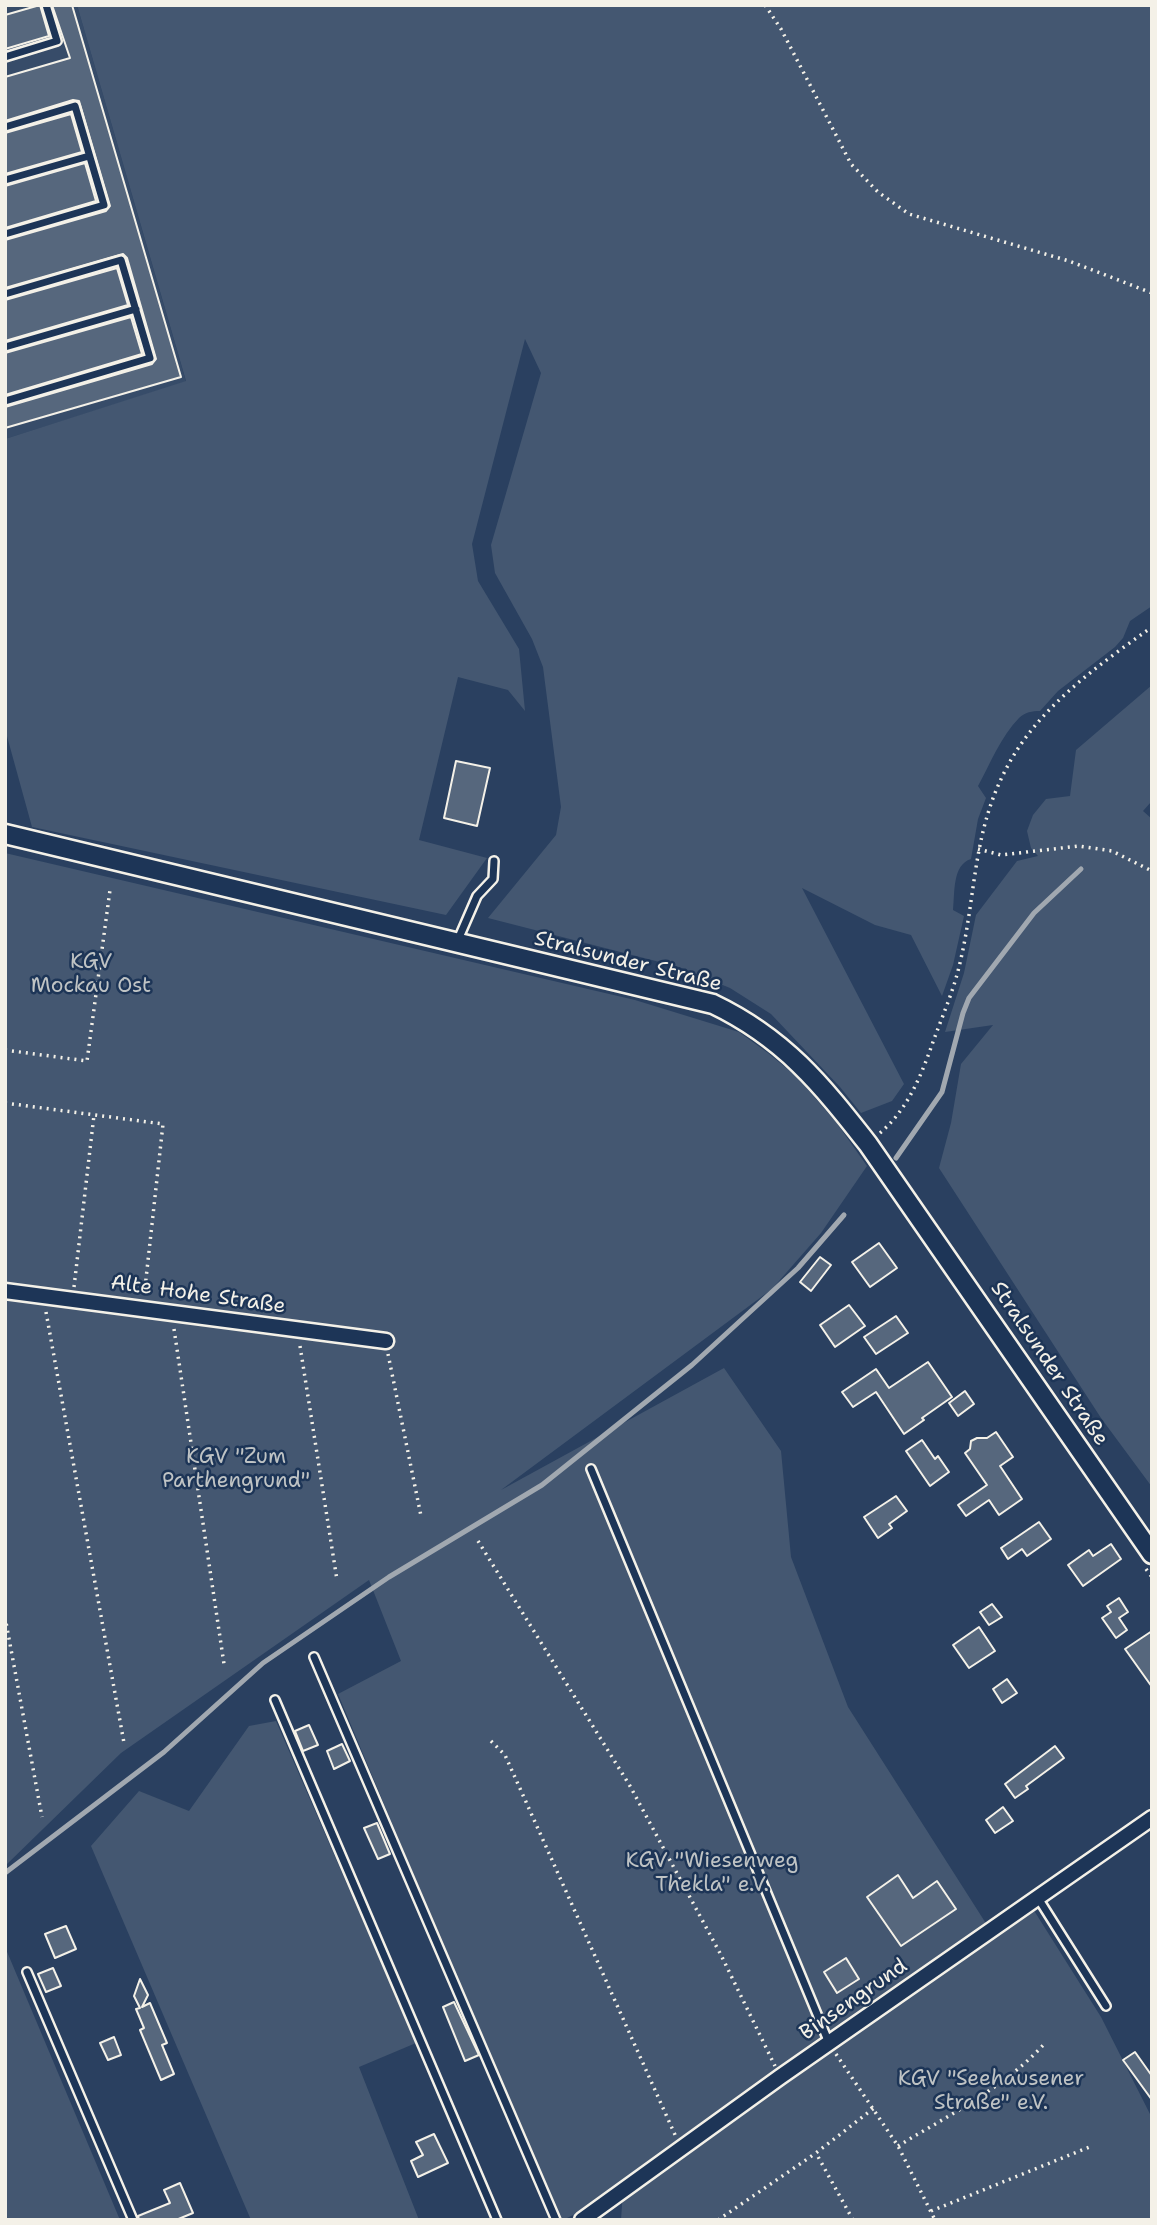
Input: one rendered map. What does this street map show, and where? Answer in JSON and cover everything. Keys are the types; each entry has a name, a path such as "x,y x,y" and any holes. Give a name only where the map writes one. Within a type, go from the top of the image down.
{"street":[{"name":"Stralsunder Straße","path":"5,834 713,1004 754,1026 782,1046 806,1069 868,1144 1152,1554"},
{"name":"Alte Hohe Straße","path":"5,1292 386,1342"},
{"name":"Binsengrund","path":"582,2220 780,2077 1152,1818"}],"lane":[{"path":"5,57 57,41 46,5"},
{"path":"5,127 75,106 104,205 5,234"},
{"path":"5,180 89,156"},
{"path":"5,294 121,260 150,358 5,401"},
{"path":"5,347 136,309"},
{"path":"457,943 477,896 493,879 494,861"},
{"path":"591,1469 829,2044"},
{"path":"314,1657 556,2220"},
{"path":"275,1700 497,2220"},
{"path":"1038,1898 1106,2006"},
{"path":"27,1972 133,2220"}],"path":[{"path":"765,5 781,29 852,164 878,192 909,214 1069,261 1152,293"},
{"path":"868,1144 904,1107 925,1065 959,968 984,820 1004,771 1020,745 1042,719 1092,670 1152,627"},
{"path":"978,849 1001,855 1079,846 1112,851 1152,871"},
{"path":"5,1050 87,1061 110,890"},
{"path":"5,1103 163,1124 143,1309"},
{"path":"73,1300 94,1115"},
{"path":"43,1296 124,1743"},
{"path":"172,1313 224,1664"},
{"path":"298,1330 337,1580"},
{"path":"386,1342 421,1516"},
{"path":"478,1541 631,1786 721,1955 780,2077"},
{"path":"5,1617 42,1817"},
{"path":"491,1741 505,1755 681,2148"},
{"path":"898,2146 989,2090 1019,2068 1046,2042"},
{"path":"829,2044 898,2146 935,2220"},
{"path":"718,2220 816,2153 874,2108"},
{"path":"932,2211 1092,2146"},
{"path":"816,2153 853,2220"}],"shaded area":[{"path":"5,5 77,5 186,382 5,439"}],"green space":[{"path":"77,5 1152,5 1152,606 1130,621 1123,638 1115,647 1058,691 1040,711 1029,712 1019,718 996,750 978,786 986,798 978,819 971,859 960,867 957,873 953,910 964,916 953,965 942,996 911,935 875,925 802,888 904,1084 892,1101 861,1113 771,1014 730,988 679,967 488,918 556,835 561,807 543,667 532,639 495,573 491,545 541,373 525,339 472,544 478,581 519,649 525,711 508,690 458,677 419,840 487,858 446,915 32,827 5,729 5,439 186,381"},
{"path":"1152,685 1151,802 1143,811 1152,819 1152,1487 1101,1418 939,1168 951,1123 961,1064 993,1025 945,1032 964,973 976,915 1017,861 1038,856 1031,848 1027,831 1033,815 1046,799 1070,796 1076,750"},
{"path":"5,853 635,1000 739,1032 796,1076 836,1122 867,1166 821,1233 772,1289 501,1490 724,1368 781,1451 791,1557 848,1707 987,1925 1033,1909 1101,2017 1152,2118 1152,2220 621,2220 623,2190 558,2220 338,1694 401,1661 369,1580 121,1753 5,1866"},
{"path":"276,1721 416,2043 359,2067 419,2220 251,2220 91,1846 139,1791 189,1811 249,1726"},
{"path":"5,1947 120,2220 5,2220"}],"building":[{"path":"40,5 49,36 5,49 5,15"},
{"path":"52,5 72,5 181,377 5,428 5,407 152,364 156,359 127,258 123,254 5,288 5,240 106,211 110,206 79,101 73,100 5,121 5,77 70,58"},
{"path":"71,114 82,152 5,174 5,133"},
{"path":"85,163 96,201 5,228 5,186"},
{"path":"117,268 128,305 5,341 5,300"},
{"path":"131,317 142,354 5,395 5,353"},
{"path":"456,761 490,768 477,826 444,818"},
{"path":"879,1243 897,1268 870,1287 852,1262"},
{"path":"820,1257 831,1265 811,1291 800,1282"},
{"path":"849,1305 865,1326 835,1347 820,1325"},
{"path":"896,1316 908,1333 876,1354 864,1337"},
{"path":"928,1362 952,1397 904,1434 876,1392 853,1407 842,1392 876,1369 889,1388"},
{"path":"965,1391 974,1404 958,1416 949,1403"},
{"path":"996,1432 1013,1457 1000,1466 1022,1499 999,1515 989,1500 966,1516 958,1505 987,1485 965,1453 970,1449 971,1441 987,1438"},
{"path":"922,1440 935,1459 938,1456 949,1472 930,1486 906,1451"},
{"path":"896,1496 907,1511 889,1524 892,1528 878,1538 864,1517"},
{"path":"1039,1522 1051,1539 1027,1556 1022,1549 1008,1559 1001,1548"},
{"path":"1111,1544 1121,1559 1083,1586 1068,1565 1089,1550 1093,1556"},
{"path":"1119,1598 1128,1612 1119,1618 1127,1630 1116,1638 1102,1618 1111,1612 1107,1606"},
{"path":"992,1604 1002,1617 989,1625 980,1612"},
{"path":"979,1627 995,1651 969,1668 953,1645"},
{"path":"1152,1631 1152,1687 1125,1649"},
{"path":"1007,1679 1017,1693 1002,1703 993,1689"},
{"path":"309,1725 318,1745 303,1751 295,1731"},
{"path":"342,1744 350,1761 334,1769 327,1751"},
{"path":"1055,1746 1064,1758 1026,1786 1028,1789 1015,1798 1005,1784"},
{"path":"1003,1807 1013,1821 995,1833 986,1820"},
{"path":"377,1823 390,1854 378,1859 364,1828"},
{"path":"898,1875 913,1898 937,1881 956,1909 901,1946 867,1897"},
{"path":"66,1926 76,1949 55,1958 45,1934"},
{"path":"846,1958 859,1979 837,1993 824,1972"},
{"path":"53,1968 61,1986 46,1992 38,1974"},
{"path":"140,1979 148,1995 142,2007 150,2003 167,2043 162,2045 174,2074 161,2080 140,2030 144,2028 136,2009 140,2008 134,1996"},
{"path":"454,2002 479,2055 465,2061 443,2007"},
{"path":"114,2037 121,2055 108,2060 100,2043"},
{"path":"1135,2052 1152,2076 1152,2100 1123,2060"},
{"path":"434,2134 448,2163 418,2177 411,2161 423,2155 416,2142"},
{"path":"180,2183 193,2213 176,2220 139,2220 138,2216 170,2203 164,2190"}],"waterway":[{"path":"896,1158 942,1092 969,998 1034,913 1081,869"},
{"path":"5,1873 164,1752 263,1663 389,1577 542,1485 692,1365 798,1268 844,1215"}],"park label":[{"name":"KGV Mockau Ost","path":"91,975"},
{"name":"KGV \"Zum Parthengrund\"","path":"236,1470"},
{"name":"KGV \"Wiesenweg Thekla\" e.V.","path":"712,1874"},
{"name":"KGV \"Seehausener Straße\" e.V.","path":"991,2092"}]}
